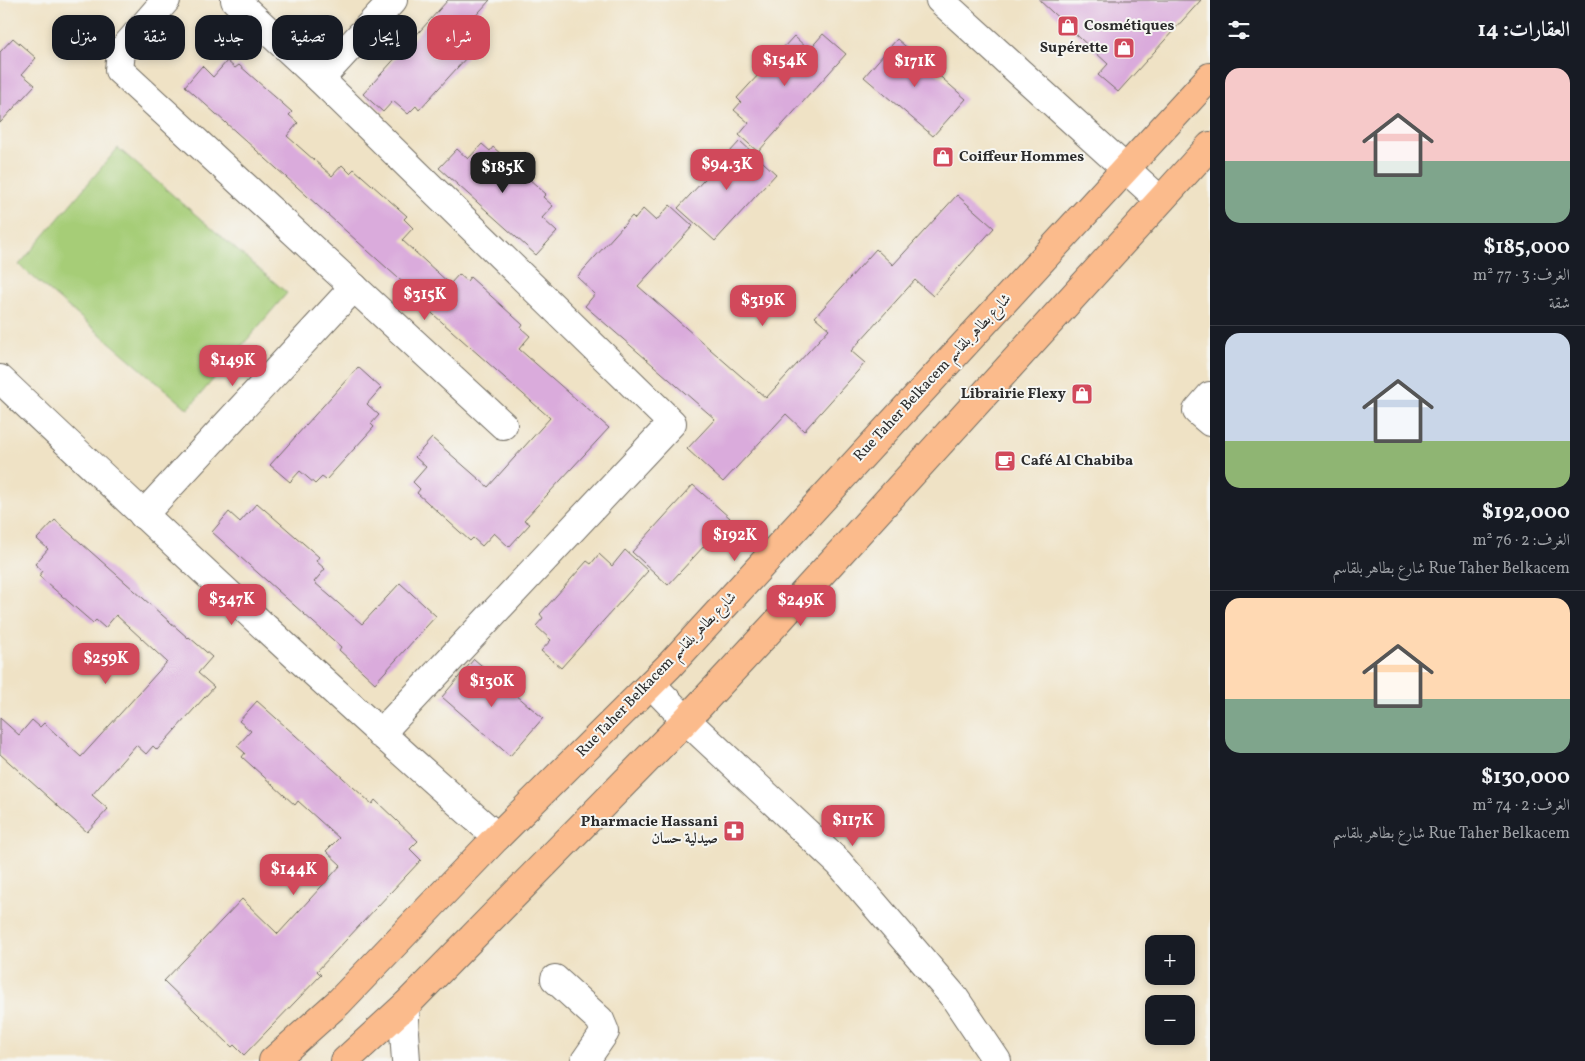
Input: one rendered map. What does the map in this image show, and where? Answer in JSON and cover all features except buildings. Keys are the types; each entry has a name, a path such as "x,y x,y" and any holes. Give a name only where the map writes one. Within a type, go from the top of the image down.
{"main road":[{"name":"Rue Taher Belkacem شارع بطاهر بلقاسم","path":"273,1061 339,1002 497,837 651,684 1210,77"},
{"path":"345,1061 406,1005 686,720 787,612 1210,146"}],"street":[{"path":"166,0 120,52 119,70 503,425"},
{"path":"235,0 320,79 672,423 380,734"},
{"path":"320,79 393,0"},
{"path":"940,0 1160,200"},
{"path":"143,515 354,287"},
{"path":"0,379 143,515 380,734 497,837"},
{"path":"1210,396 1197,411 1210,422"},
{"path":"651,684 686,720 839,863 954,997 996,1061"},
{"path":"555,978 600,1020 605,1032 584,1061"},
{"path":"406,1005 404,1032 406,1061"}],"green space":[{"path":"118,148 287,293 188,409 19,265"}],"place":[{"name":"Cosmétiques","path":"1068,26"},
{"name":"Supérette","path":"1124,48"},
{"name":"Coiffeur Hommes","path":"943,157"},
{"name":"Librairie Flexy","path":"1082,394"},
{"name":"Café Al Chabiba","path":"1005,461"},
{"name":"Pharmacie Hassani صيدلية حسان","path":"734,831"}]}
